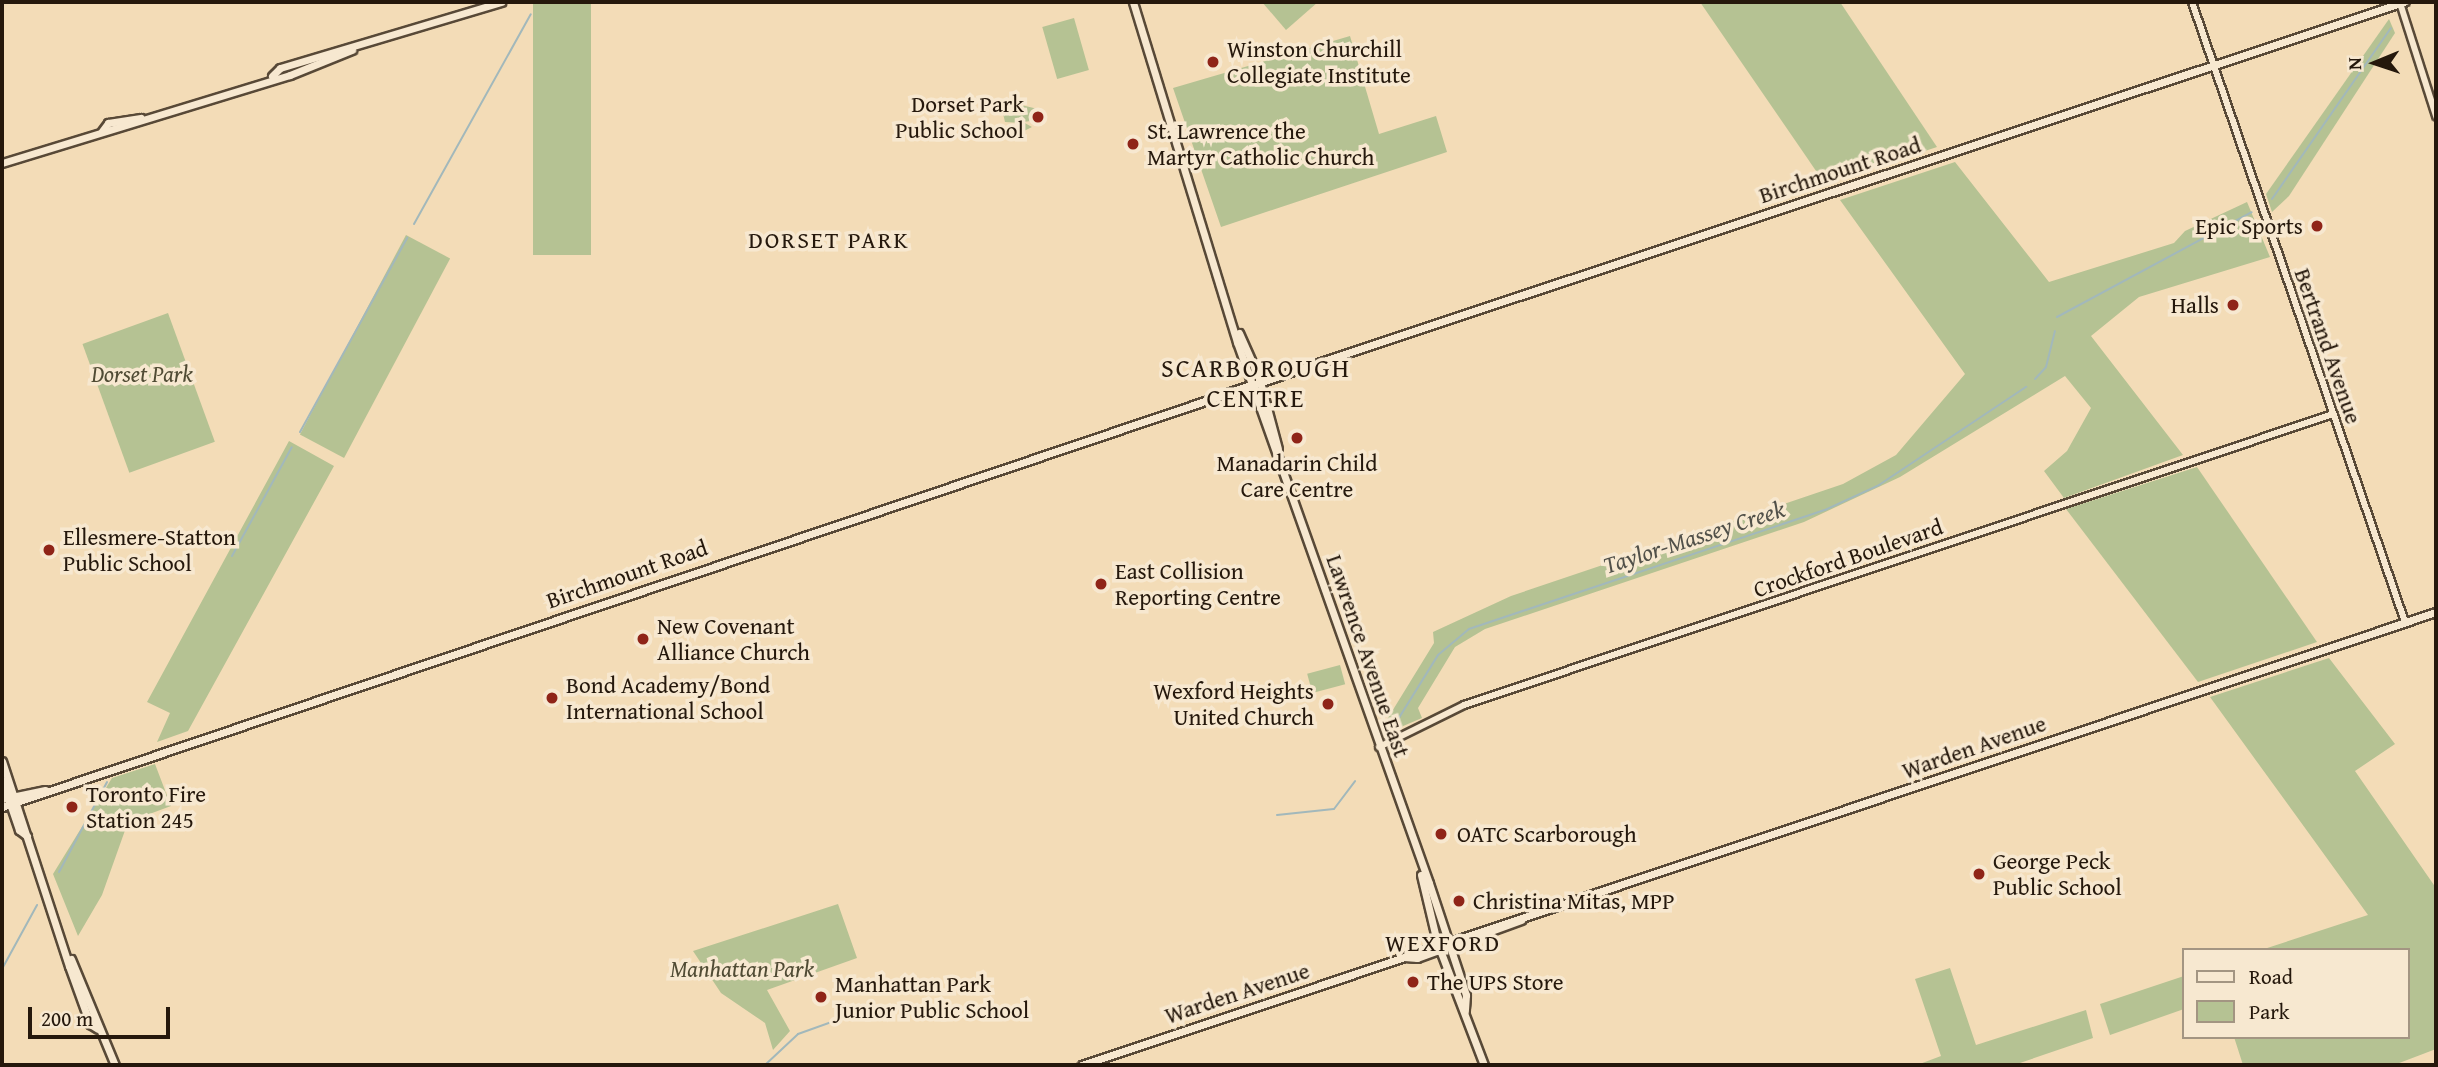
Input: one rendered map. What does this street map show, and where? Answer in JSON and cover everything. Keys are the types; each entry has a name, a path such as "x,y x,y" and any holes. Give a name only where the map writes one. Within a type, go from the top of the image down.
{"main road":[{"path":"2,163 501,2"},
{"name":"Lawrence Avenue East","path":"1133,2 1252,385 1278,449 1379,747 1421,875 1440,951 1484,1065"},
{"name":"Birchmount Road","path":"10,801 2402,2"},
{"name":"Lawrence Avenue East","path":"1238,333 1260,382 1278,449"},
{"name":"Warden Avenue","path":"1403,957 1440,951 1523,918 2436,612"},
{"path":"2,761 10,801"},
{"path":"2,780 27,836 112,1064"},
{"name":"Lawrence Avenue East","path":"1421,875 1451,947 1465,1012"},
{"name":"Warden Avenue","path":"1082,1065 1403,957 1448,938 1523,918"}],"street":[{"name":"Bertrand Avenue","path":"2192,2 2405,622"},
{"path":"2402,2 2436,116"},
{"name":"Crockford Boulevard","path":"1379,747 1464,705 2333,414"}],"green space":[{"path":"533,2 591,2 591,255 533,255"},
{"path":"1262,2 1318,2 1286,30"},
{"path":"1700,2 1840,2 1937,147 1825,184"},
{"path":"1074,18 1089,70 1057,79 1042,27"},
{"path":"2389,19 2395,33 2289,196 2272,212 2266,194"},
{"path":"1350,36 1379,134 1436,116 1447,152 1221,227 1173,88"},
{"path":"1000,100 1042,110 1046,119 1023,122 1032,127 1022,132 1021,123 1005,122"},
{"path":"1955,162 2049,282 2174,243 2185,231 2247,202 2270,257 2139,297 2091,336 2183,455 2064,498 2044,471 2067,451 2091,408 2065,376 1900,477 1804,522 1485,629 1455,647 1418,708 1422,718 1389,732 1383,726 1434,643 1433,632 1511,596 1843,484 1896,455 1965,374 1840,200"},
{"path":"406,235 450,258 344,458 300,435"},
{"name":"Dorset Park","path":"168,313 215,442 129,473 82,344"},
{"path":"289,441 334,466 188,731 157,742 170,713 147,702"},
{"path":"2197,467 2317,642 2198,682 2066,509"},
{"path":"2329,658 2395,744 2355,771 2436,888 2436,1049 2394,1065 2243,1065 2235,1039 2410,1039 2410,948 2267,948 2368,915 2210,697"},
{"path":"1340,665 1345,684 1312,693 1307,674"},
{"path":"155,764 171,806 128,822 102,895 78,936 53,874 112,778"},
{"name":"Manhattan Park","path":"838,904 857,958 767,990 790,1031 773,1050 765,1023 721,993 693,951"},
{"path":"1950,968 1976,1045 2086,1010 2093,1038 2014,1065 1917,1065 1941,1056 1915,979"},
{"path":"2182,977 2182,1010 2110,1035 2100,1004"}],"waterway":[{"path":"414,224 531,14"},
{"name":"Taylor-Massey Creek","path":"2272,199 2391,28"},
{"name":"Taylor-Massey Creek","path":"2057,317 2252,212"},
{"path":"300,432 407,238"},
{"name":"Taylor-Massey Creek","path":"2035,379 2046,367 2055,331"},
{"name":"Taylor-Massey Creek","path":"1392,729 1438,655 1469,629 1825,510 1879,485 2026,387"},
{"path":"232,556 292,447"},
{"name":"Taylor-Massey Creek","path":"1277,815 1334,809 1355,781"},
{"path":"59,872 107,782"},
{"path":"2,969 37,905"},
{"name":"Taylor-Massey Creek","path":"765,1065 798,1034 854,1014 880,1020"}],"place":[{"name":"Winston Churchill Collegiate Institute","path":"1213,62"},
{"name":"Dorset Park Public School","path":"1038,117"},
{"name":"St. Lawrence the Martyr Catholic Church","path":"1133,144"},
{"name":"Epic Sports","path":"2317,226"},
{"name":"Halls","path":"2233,305"},
{"name":"Manadarin Child Care Centre","path":"1297,438"},
{"name":"Ellesmere-Statton Public School","path":"49,550"},
{"name":"East Collision Reporting Centre","path":"1101,584"},
{"name":"New Covenant Alliance Church","path":"643,639"},
{"name":"Bond Academy/Bond International School","path":"552,698"},
{"name":"Wexford Heights United Church","path":"1328,704"},
{"name":"Toronto Fire Station 245","path":"72,807"},
{"name":"OATC Scarborough","path":"1441,834"},
{"name":"George Peck Public School","path":"1979,874"},
{"name":"Christina Mitas, MPP","path":"1459,901"},
{"name":"The UPS Store","path":"1413,982"},
{"name":"Manhattan Park Junior Public School","path":"821,997"}],"district":[{"name":"DORSET PARK","path":"829,240"},
{"name":"SCARBOROUGH CENTRE","path":"1256,383"},
{"name":"WEXFORD","path":"1443,943"}]}
